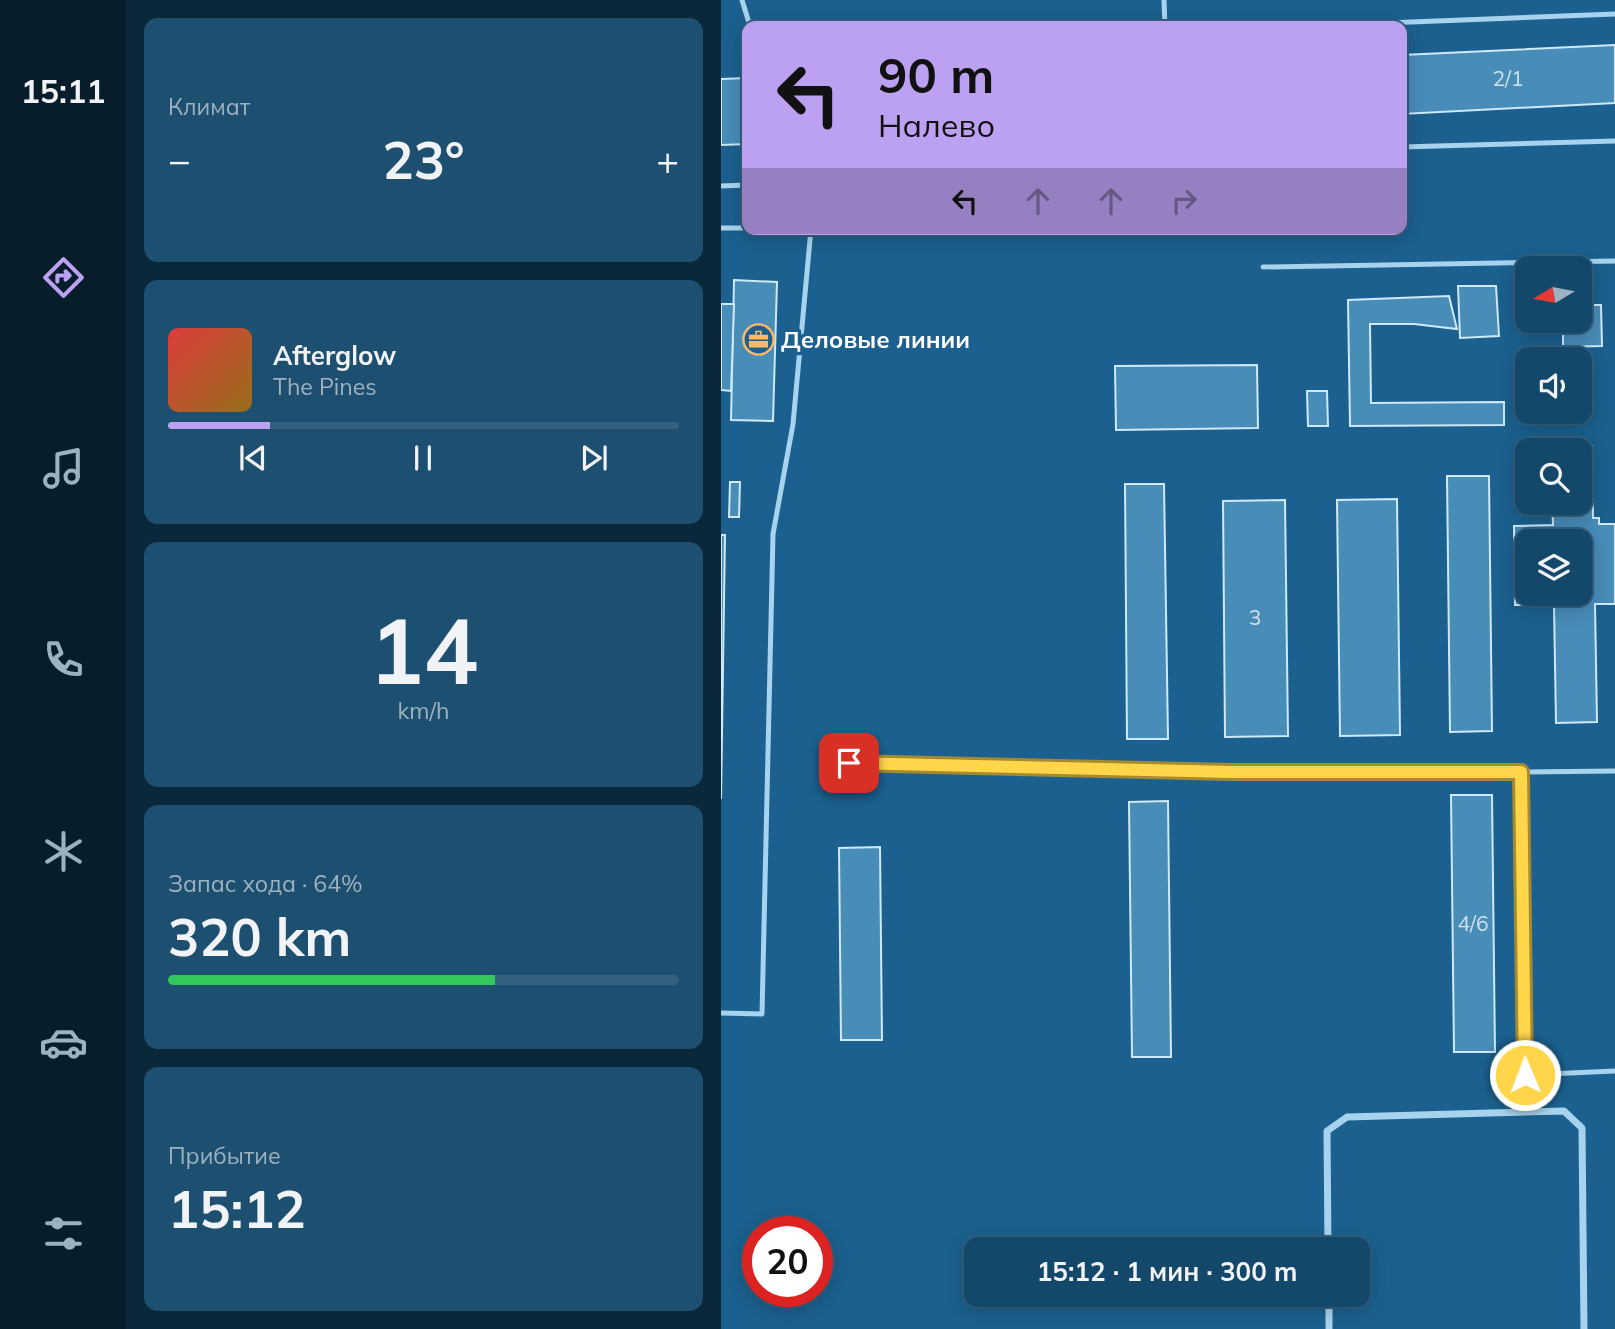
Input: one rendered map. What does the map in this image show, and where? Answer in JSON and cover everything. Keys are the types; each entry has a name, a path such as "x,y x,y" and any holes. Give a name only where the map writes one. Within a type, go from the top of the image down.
{"street":[{"path":"1328,1237 1327,1131 1347,1117 1565,1111 1582,1128 1584,1329"},
{"path":"1328,1307 1329,1329"}],"lane":[{"path":"742,0 748,21"},
{"path":"1164,0 1164,21"},
{"path":"1407,22 1615,14"},
{"path":"1407,147 1615,141"},
{"path":"721,186 742,184"},
{"path":"721,228 742,228"},
{"path":"721,1013 762,1014 773,534 793,424 810,235"},
{"path":"1263,267 1615,261"},
{"path":"849,763 1231,772 1615,771"},
{"path":"1521,772 1525,1075 1615,1071"}],"building":[{"path":"1615,45 1615,103 1407,114 1407,55"},
{"path":"742,78 742,144 721,145 721,79"},
{"path":"734,280 777,282 773,421 731,420"},
{"path":"1458,286 1496,286 1499,336 1460,338"},
{"path":"1449,296 1457,329 1414,324 1370,324 1371,403 1504,402 1504,425 1350,426 1348,300"},
{"path":"721,304 734,304 731,391 721,390"},
{"path":"1593,305 1601,305 1602,346 1563,347 1563,333 1593,332"},
{"path":"1257,365 1258,428 1116,430 1115,366"},
{"path":"1307,391 1327,391 1328,426 1308,426"},
{"path":"1592,446 1593,518 1599,518 1599,524 1615,524 1615,604 1595,604 1597,722 1556,723 1554,606 1592,606 1592,529 1515,529 1515,605 1514,526 1553,525 1553,515 1592,515"},
{"path":"1447,476 1489,476 1492,731 1450,732"},
{"path":"730,482 740,482 739,517 729,517"},
{"path":"1125,484 1164,484 1168,739 1127,739"},
{"path":"1397,499 1400,735 1340,736 1337,500"},
{"path":"1285,500 1288,736 1225,737 1223,501"},
{"path":"721,535 725,535 721,799"},
{"path":"1451,795 1492,795 1495,1052 1454,1052"},
{"path":"1168,801 1171,1057 1132,1057 1129,802"},
{"path":"880,847 882,1040 841,1040 839,848"}],"place":[{"name":"Деловые линии","path":"758,340"}],"route":[{"path":"849,763 1231,772 1521,772 1525,1075"}]}
